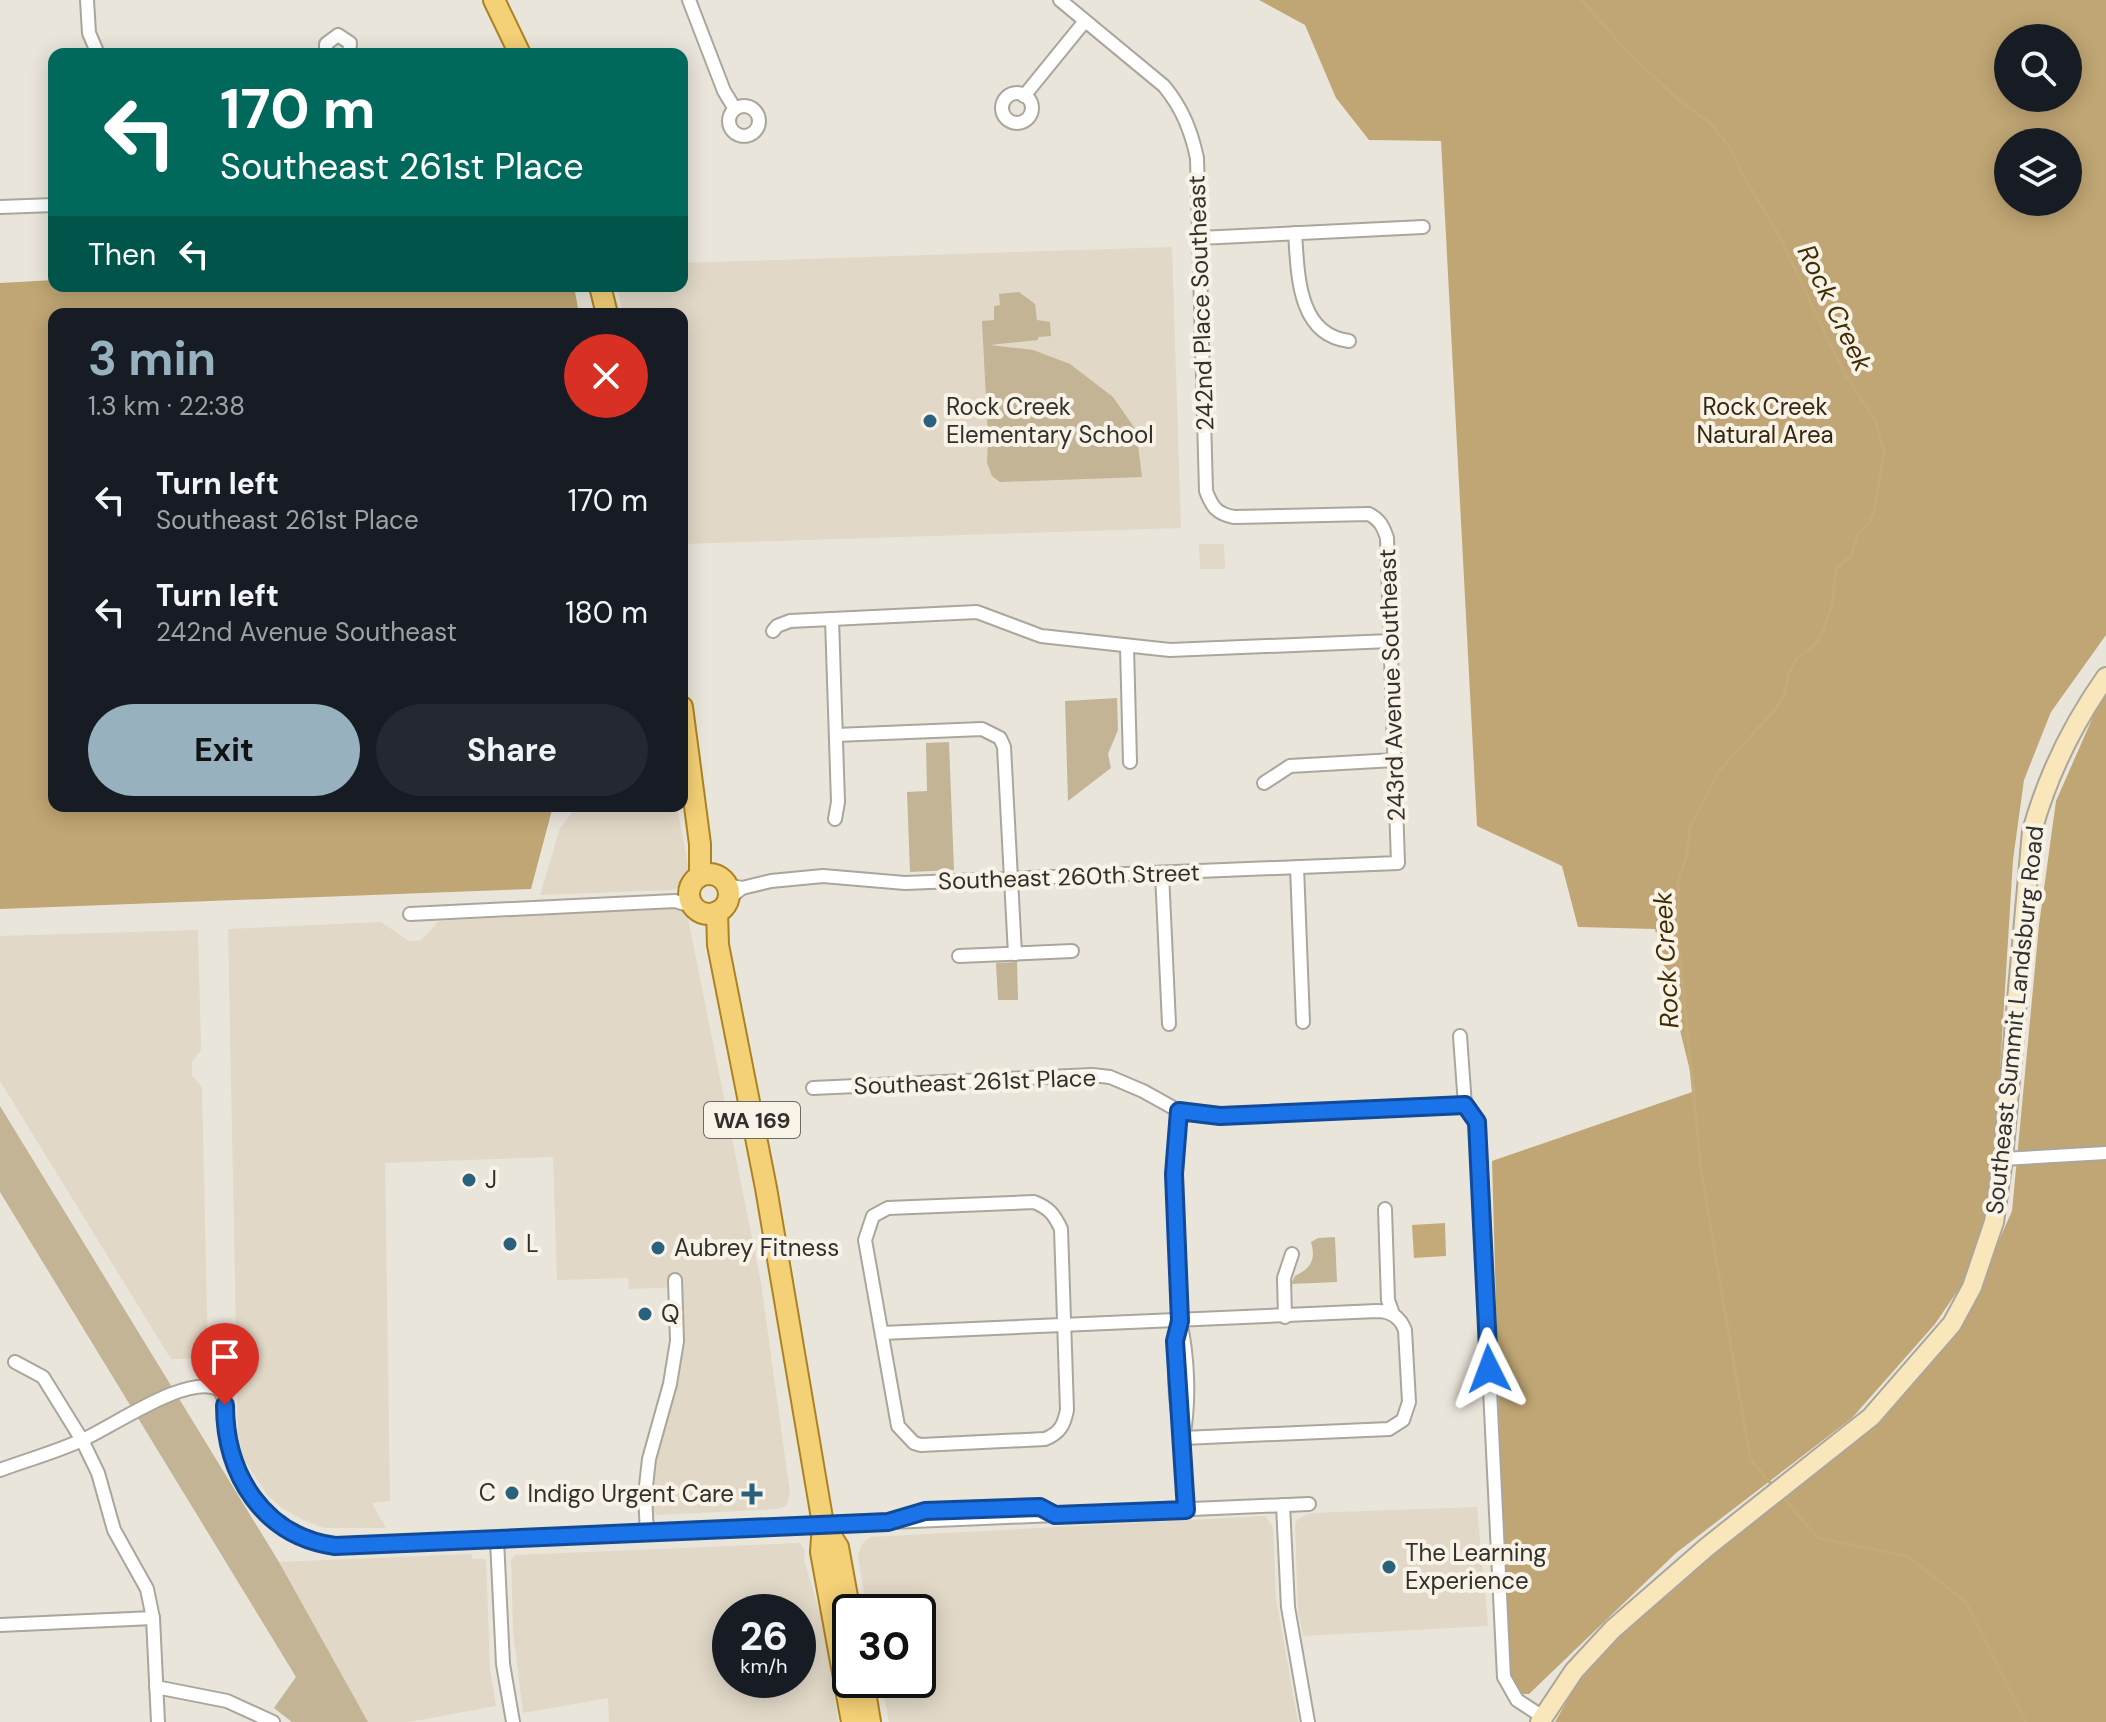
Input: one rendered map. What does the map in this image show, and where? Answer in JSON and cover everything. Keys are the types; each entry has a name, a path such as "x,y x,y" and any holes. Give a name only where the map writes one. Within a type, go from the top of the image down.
{"main road":[{"path":"494,0 517,48"},
{"name":"WA 169","path":"688,753 700,844 767,1194 823,1524 821,1552 852,1722"},
{"name":"WA 169","path":"823,1524 838,1547 847,1594"},
{"path":"866,1698 870,1722"}],"street":[{"path":"87,0 89,33 95,48"},
{"path":"689,0 724,91 735,109"},
{"path":"1024,96 1085,21 1060,0"},
{"name":"242nd Place Southeast","path":"1085,21 1164,86 1177,102 1191,131 1197,158 1206,491 1212,506 1222,514 1234,517 1369,514"},
{"path":"325,48 328,39 338,35 350,43 350,48"},
{"path":"0,207 48,205"},
{"path":"1199,238 1423,227"},
{"path":"1295,233 1299,281 1312,319 1332,338 1349,341"},
{"name":"243rd Avenue Southeast","path":"1369,514 1378,519 1387,538 1398,863"},
{"path":"773,631 790,621 977,612 1041,636 1127,647 1170,650 1390,641"},
{"path":"832,619 838,802 835,819"},
{"path":"1127,647 1130,762"},
{"name":"Southeast Summit Landsburg Road","path":"1541,1720 1574,1671 1613,1629 1707,1547 1871,1417 1943,1334 1972,1287 1990,1237 2003,1159 2032,831 2041,799 2068,734 2106,677"},
{"path":"836,735 982,729 997,736 1004,747 1015,954"},
{"path":"1264,783 1290,766 1394,760"},
{"name":"Southeast 260th Street","path":"410,914 709,895 807,877 849,877 905,883 1398,863"},
{"path":"1297,867 1303,1022"},
{"path":"1162,873 1169,1024"},
{"path":"959,956 1072,951"},
{"path":"1460,1036 1465,1105 1477,1122 1504,1677 1517,1700 1541,1720"},
{"name":"Southeast 261st Place","path":"813,1088 1092,1075 1110,1077 1179,1111 1220,1116 1465,1105"},
{"path":"1179,1111 1174,1174 1180,1321 1175,1341 1186,1510"},
{"path":"2003,1159 2106,1153"},
{"path":"1034,1202 1050,1210 1061,1229 1064,1326 1067,1410 1065,1423 1057,1434 1045,1439 914,1443 898,1426 865,1240 873,1216 888,1208 1034,1202"},
{"path":"1183,1438 1389,1429 1403,1420 1409,1402 1405,1330 1393,1314 1388,1300 1385,1209"},
{"path":"1285,1317 1284,1278 1292,1254"},
{"path":"647,1533 645,1495 649,1459 670,1384 677,1341 675,1280"},
{"path":"882,1333 1377,1311 1393,1314"},
{"path":"218,1360 218,1389 224,1398 225,1427 241,1481 255,1503 275,1523 316,1544 335,1546 497,1540 1309,1504"},
{"path":"15,1362 43,1377 82,1440 98,1473 120,1543 147,1589 153,1618 158,1722"},
{"path":"0,1470 82,1440 177,1392 203,1386 218,1389"},
{"path":"1283,1505 1288,1607 1308,1722"},
{"path":"497,1540 503,1664 513,1722"},
{"path":"0,1625 153,1618"},
{"path":"156,1687 227,1701 273,1722"}],"shaded area":[{"name":"Rock Creek Elementary School","path":"1172,247 1181,528 688,544 688,308 622,308 618,292 688,292 688,263"},
{"path":"1019,292 1035,304 1037,320 1050,322 1051,336 990,345 1033,350 1070,364 1113,397 1136,430 1142,477 1000,482 992,476 987,463 982,321 994,320 994,306 1000,305 999,294"},
{"path":"1199,544 1224,544 1225,569 1200,569"},
{"path":"1117,698 1118,730 1108,754 1111,768 1068,801 1065,701"},
{"path":"949,742 954,870 910,872 907,792 927,791 926,743"},
{"path":"572,812 678,812 689,871 684,886 671,890 540,895 560,828"},
{"path":"686,908 761,1283 790,1493 786,1506 657,1515 651,1508 654,1466 677,1378 682,1340 680,1287 629,1289 628,1278 557,1280 553,1157 385,1163 390,1501 372,1503 386,1528 324,1528 282,1508 268,1496 243,1458 238,1435 228,929 381,922 409,941 415,941 421,940 439,921"},
{"path":"198,930 201,1050 192,1062 192,1076 202,1087 208,1359 171,1359 0,1081 0,936"},
{"path":"1017,962 1018,1000 998,1000 996,963"},
{"path":"0,1106 279,1562 368,1722 292,1722 274,1708 296,1677 0,1192"},
{"path":"1445,1223 1446,1256 1414,1258 1412,1225"},
{"path":"1335,1237 1337,1282 1291,1284 1295,1276 1311,1263 1311,1242 1318,1238"},
{"name":"The Learning Experience","path":"1477,1507 1488,1626 1303,1636 1298,1611 1295,1524 1298,1519 1310,1513"},
{"path":"1265,1516 1273,1527 1276,1598 1298,1722 889,1722 884,1698 936,1698 936,1594 864,1594 858,1556 862,1544 870,1537"},
{"path":"800,1543 805,1550 804,1560 814,1594 712,1594 712,1698 816,1698 816,1600 823,1623 838,1722 609,1722 608,1698 523,1713 513,1631 511,1559 516,1555"},
{"path":"471,1554 473,1559 486,1559 490,1669 496,1706 409,1722 368,1722 279,1562"}],"green space":[{"name":"Rock Creek Natural Area","path":"1259,0 2106,0 2106,635 2051,712 2024,780 2013,860 1995,1151 1984,1227 1961,1286 1935,1324 1852,1418 1676,1553 1529,1694 1518,1694 1506,1671 1492,1161 1695,1091 1655,929 1578,927 1562,866 1477,826 1441,141 1369,140 1336,98 1305,25"},
{"path":"48,280 48,292 575,292 578,308 48,308 48,812 551,812 531,889 0,909 0,283"},
{"path":"2106,687 2106,1722 1555,1722 1576,1685 1660,1591 1875,1426 1960,1328 2012,1211 2039,925 2056,801"}],"waterway":[{"name":"Rock Creek","path":"1582,0 1621,45 1674,96 1710,123 1729,146 1778,233 1843,371 1875,420 1884,451 1875,509 1870,522 1858,534 1851,556 1836,569 1832,605 1823,632 1815,645 1796,659 1784,695 1774,711 1719,771 1690,827 1687,855 1678,881 1678,938 1701,1168 1750,1459 1773,1486"},
{"name":"Rock Creek","path":"1783,1497 1818,1538 1907,1556 1966,1602 2026,1722"}],"place":[{"name":"Rock Creek Elementary School","path":"930,421"},
{"name":"J","path":"469,1180"},
{"name":"L","path":"510,1244"},
{"name":"Aubrey Fitness","path":"658,1248"},
{"name":"Q","path":"645,1314"},
{"name":"C","path":"512,1493"},
{"name":"Indigo Urgent Care","path":"752,1494"},
{"name":"The Learning Experience","path":"1389,1567"}],"route":[{"path":"225,1405 225,1427 232,1457 241,1481 255,1503 275,1523 316,1544 352,1546 888,1522 925,1511 1040,1507 1055,1515 1186,1510 1175,1341 1180,1321 1174,1174 1179,1111 1220,1116 1465,1105 1477,1122 1489,1369"}]}
